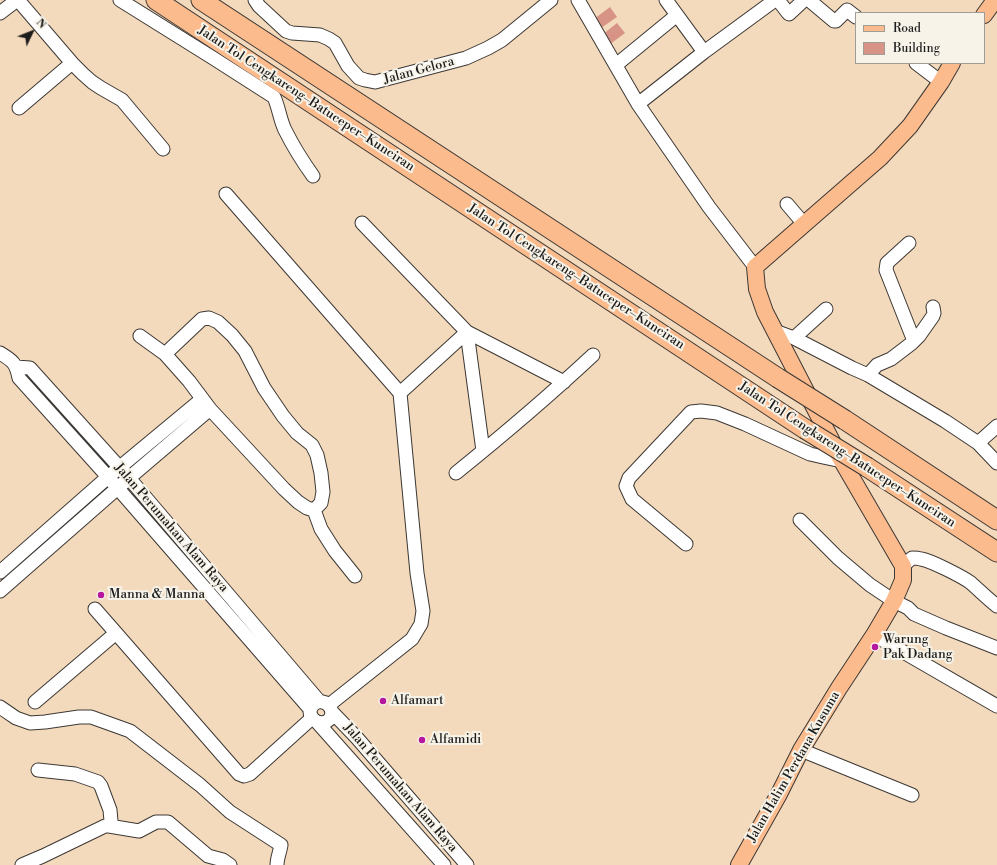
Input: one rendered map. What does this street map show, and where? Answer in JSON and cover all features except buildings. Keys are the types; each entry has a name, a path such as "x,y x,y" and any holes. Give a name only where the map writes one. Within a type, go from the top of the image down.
{"highway":[{"name":"Jalan Tol Cengkareng–Batuceper–Kunciran","path":"156,0 805,429 997,552"},
{"name":"Jalan Tol Cengkareng–Batuceper–Kunciran","path":"201,0 997,520"}],"main road":[{"path":"985,15 995,0"},
{"path":"903,566 842,461 765,312 757,289 755,267 880,158 910,126 941,82 951,64"},
{"name":"Jalan Halim Perdana Kusuma","path":"739,865 779,794 801,750 839,688 874,635 901,604 903,566"}],"street":[{"path":"0,13 18,0 72,63 92,82 122,100 163,149"},
{"path":"120,0 274,97 285,129 305,165 313,176"},
{"name":"Jalan Gelora","path":"255,2 286,31 292,34 320,35 330,39 335,43 348,66 359,78 375,82 466,58 477,53 502,40 551,0"},
{"path":"578,0 638,104 709,207 755,267"},
{"path":"666,0 704,52"},
{"path":"638,104 704,52 776,0 789,14 804,0"},
{"path":"810,0 834,21 836,21 847,10 855,16"},
{"path":"616,65 676,15"},
{"path":"19,108 72,63"},
{"path":"917,64 941,82"},
{"path":"95,609 239,774 244,776 250,774 320,711 412,639 421,624 423,611 400,393 226,194"},
{"path":"787,204 804,224"},
{"path":"362,223 467,332 564,382"},
{"path":"909,243 887,263 886,270 914,340"},
{"path":"868,375 877,365 891,359 919,336 933,316 933,307"},
{"path":"794,338 826,309"},
{"path":"165,354 202,319 208,318 218,322 232,335 245,351 264,388 283,416 297,433 312,445 317,455 321,473 322,497 321,503 314,510"},
{"path":"775,331 794,338 868,375 946,421 978,443 997,463"},
{"path":"400,393 467,332"},
{"path":"467,332 483,451"},
{"path":"140,336 165,354 189,381 210,409 284,489 298,502 307,508 314,510"},
{"name":"Jalan Perumahan Alam Raya","path":"0,353 9,359 16,367 19,378 320,711 358,738 467,865"},
{"path":"456,473 564,382 593,355"},
{"name":"Jalan Perumahan Alam Raya","path":"16,367 30,368 120,467 444,865"},
{"path":"0,572 108,477 202,399"},
{"path":"0,591 210,409"},
{"path":"686,544 632,499 626,486 629,478 691,412 701,411 717,413 745,424 810,454 842,461"},
{"path":"978,443 997,426"},
{"path":"314,510 321,529 335,551 355,576"},
{"path":"800,520 838,558 870,584 914,614 997,648"},
{"path":"903,566 912,558 923,559 942,567 969,582 997,606"},
{"path":"901,604 918,608 997,638"},
{"path":"35,702 116,633"},
{"path":"874,635 997,706"},
{"path":"0,707 16,718 30,723 91,717 130,731 200,785 230,812 281,845 278,860"},
{"path":"801,750 912,795"},
{"path":"38,770 75,774 98,782 110,810 111,821 109,826"},
{"path":"22,865 109,826 139,831 156,822 168,822 208,856 223,860 230,865"}],"place":[{"name":"Manna & Manna","path":"101,595"},
{"name":"Warung Pak Dadang","path":"875,647"},
{"name":"Alfamart","path":"383,701"},
{"name":"Alfamidi","path":"422,740"}]}
